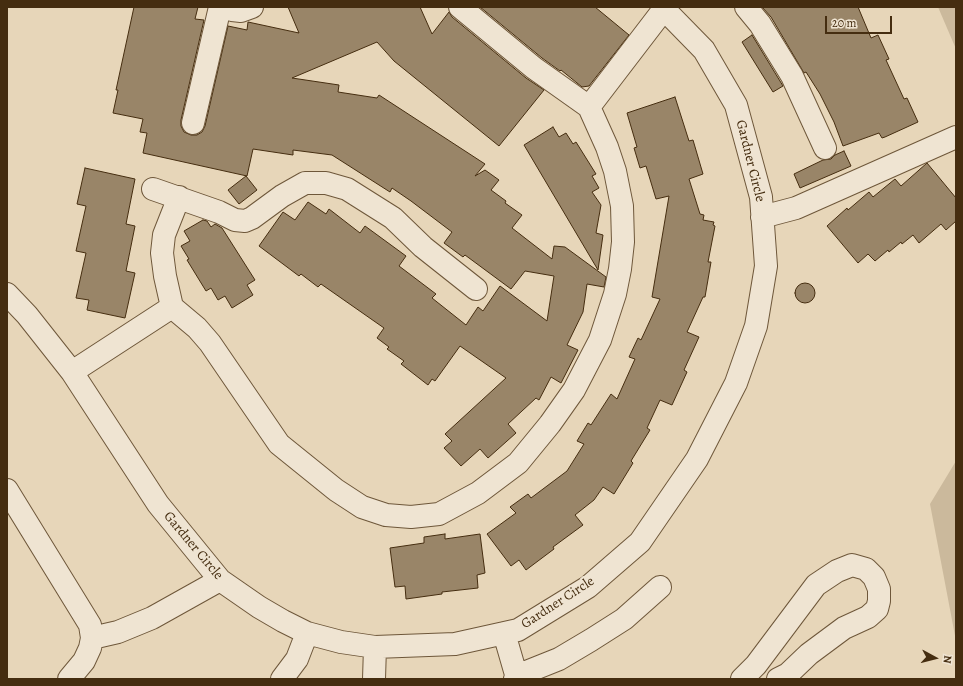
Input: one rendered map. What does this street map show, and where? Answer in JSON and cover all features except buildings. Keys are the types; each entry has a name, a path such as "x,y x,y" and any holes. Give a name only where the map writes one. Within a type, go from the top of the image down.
{"street":[{"path":"193,123 220,7"},
{"path":"228,7 232,10 241,11 252,7"},
{"path":"179,197 164,235 162,253 165,276 172,307 197,328 210,343 279,444 336,490 362,507 386,515 411,517 439,514 478,493 518,463 550,424 574,390 600,340 615,294 620,269 623,242 622,206 615,171 607,147 589,107 534,68 460,7"},
{"path":"746,7 760,24 792,76 825,148"},
{"path":"589,107 663,8"},
{"name":"Gardner Circle","path":"7,294 27,315 72,372 158,504 220,580 259,607 307,633 341,642 375,647 455,644 518,630 588,587 640,542 697,460 736,383 756,326 766,266 761,197 736,105 704,50 663,8"},
{"path":"762,217 796,208 956,137"},
{"path":"153,189 219,212 235,220 244,221 252,218 282,196 305,183 326,182 347,188 392,218 423,247 476,288"},
{"path":"72,372 172,307"},
{"path":"7,490 90,625 92,638 90,648 84,661 69,679"},
{"path":"742,679 756,665 816,585 837,571 852,565 866,569 874,576 878,589 877,609 868,617 844,628 834,635 809,654 788,674 778,679"},
{"path":"92,638 118,632 152,618 220,580"},
{"path":"504,633 516,678 519,675 559,659 591,640 624,619 660,587"},
{"path":"282,679 296,659 307,633"},
{"path":"374,679 375,647"}],"shaded area":[{"path":"938,7 956,7 956,49"},
{"path":"956,461 956,641 930,504"}]}
